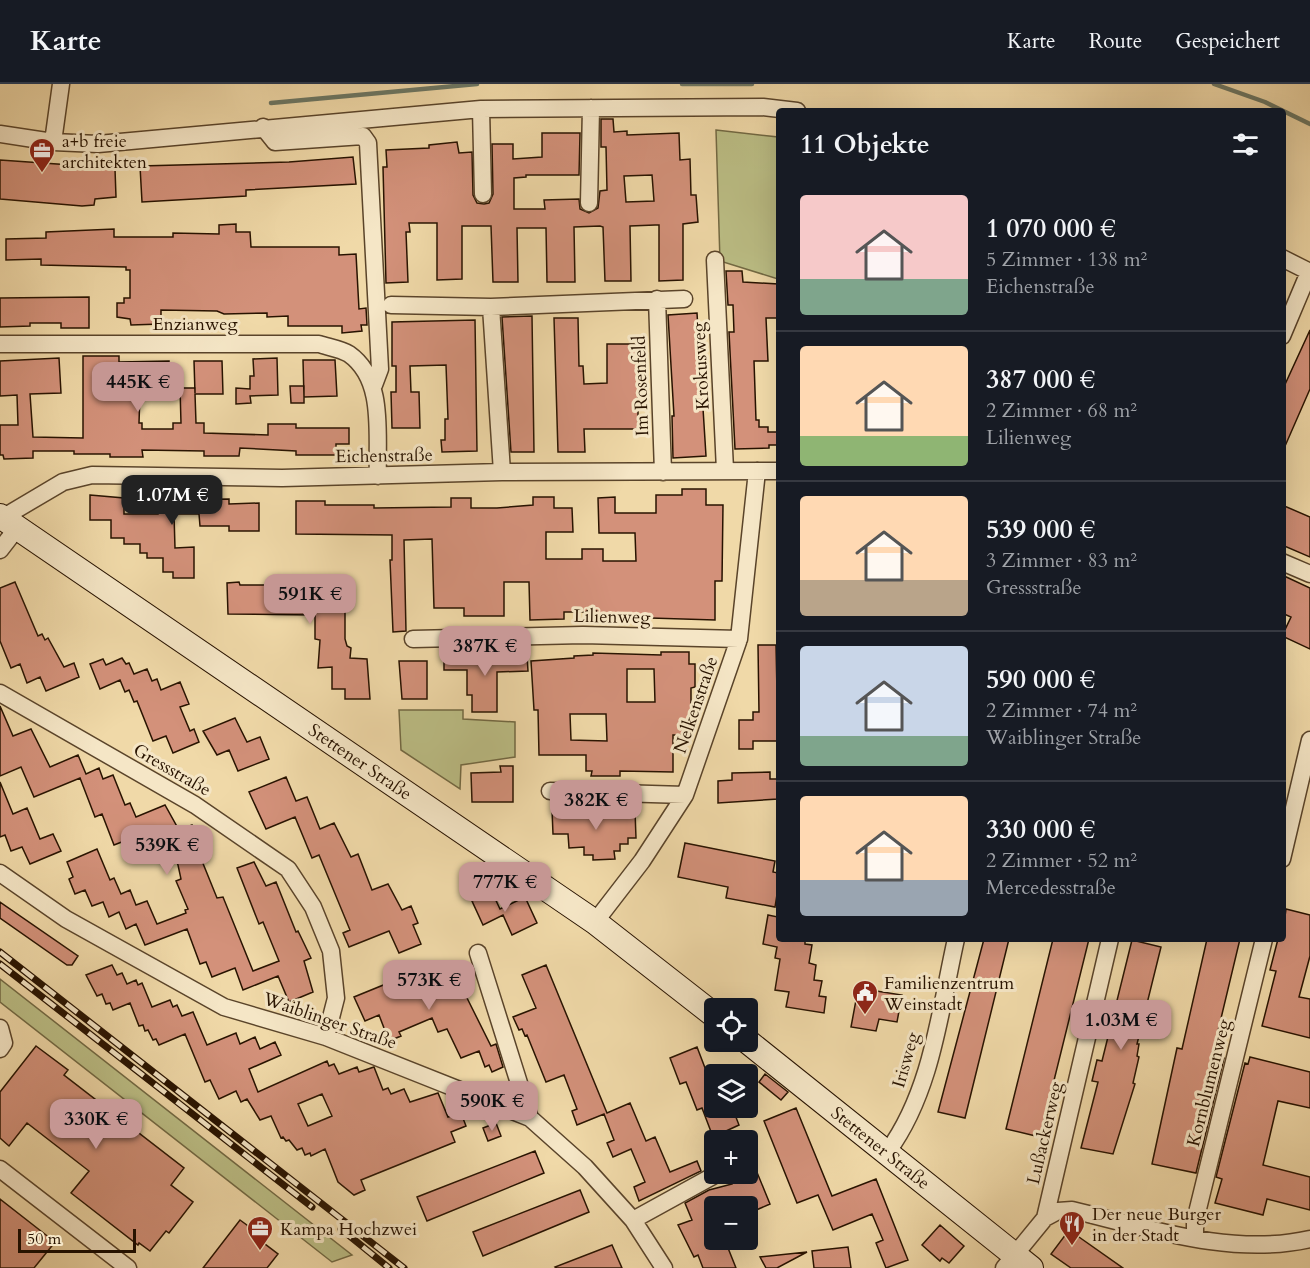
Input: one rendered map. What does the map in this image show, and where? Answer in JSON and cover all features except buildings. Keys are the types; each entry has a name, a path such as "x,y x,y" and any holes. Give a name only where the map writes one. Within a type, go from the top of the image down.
{"street":[{"path":"53,142 61,84"},
{"path":"589,203 591,108"},
{"path":"0,134 53,142 98,144 263,127 481,109 776,109"},
{"path":"481,109 483,194"},
{"path":"263,127 275,142 363,135 368,142 380,369 374,385 378,476"},
{"name":"Krokusweg","path":"715,260 725,470"},
{"path":"1286,260 1309,272 1286,327"},
{"name":"Im Rosenfeld","path":"657,299 663,472"},
{"path":"391,305 491,307 684,299"},
{"path":"491,307 502,472"},
{"name":"Enzianweg","path":"0,344 319,344 348,353 363,367 374,385"},
{"name":"Nelkenstraße","path":"595,922 642,861 686,795 739,639 757,471"},
{"name":"Eichenstraße","path":"6,521 63,482 92,475 378,476 502,472 776,471"},
{"path":"0,550 6,521"},
{"name":"Stettener Straße","path":"6,521 595,922 704,1007"},
{"path":"1286,564 1310,574"},
{"name":"Lilienweg","path":"413,639 583,635 739,639"},
{"name":"Gressstraße","path":"0,693 195,805 288,869 313,907 331,951 336,998 326,1037"},
{"path":"1286,843 1310,740"},
{"path":"550,791 686,795"},
{"name":"Waiblinger Straße","path":"0,873 66,919 224,1007 326,1037 530,1118 585,1167 633,1220 664,1268"},
{"name":"Irisweg","path":"888,1151 902,1132 922,1086 955,942"},
{"name":"Lußackerweg","path":"1017,1264 1045,1218 1109,942"},
{"name":"Kornblumenweg","path":"1196,1237 1195,1221 1263,942"},
{"path":"478,953 530,1118"},
{"path":"0,1028 4,1043 0,1049"},
{"name":"Stettener Straße","path":"758,1050 888,1151 1017,1264"},
{"path":"0,1168 129,1268"},
{"path":"633,1220 704,1181"},
{"path":"1045,1218 1058,1211 1072,1210 1196,1237 1272,1246 1310,1239"}],"green space":[{"path":"716,130 776,137 776,278 720,261"},
{"path":"399,710 463,710 463,719 515,722 515,757 461,765 460,789 401,750"},
{"path":"0,979 352,1255 332,1262 0,1002"}],"waterway":[{"path":"271,103 477,84"},
{"path":"682,84 752,84"},
{"path":"1214,84 1277,108"},
{"path":"1286,112 1310,124"}],"railway":[{"path":"0,952 404,1268"},
{"path":"0,964 312,1207"},
{"path":"341,1229 389,1268"}],"place":[{"name":"a+b freie architekten","path":"42,174"},
{"name":"Familienzentrum Weinstadt","path":"865,1016"},
{"name":"Der neue Burger in der Stadt","path":"1072,1247"},
{"name":"Kampa Hochzwei","path":"260,1252"}]}
